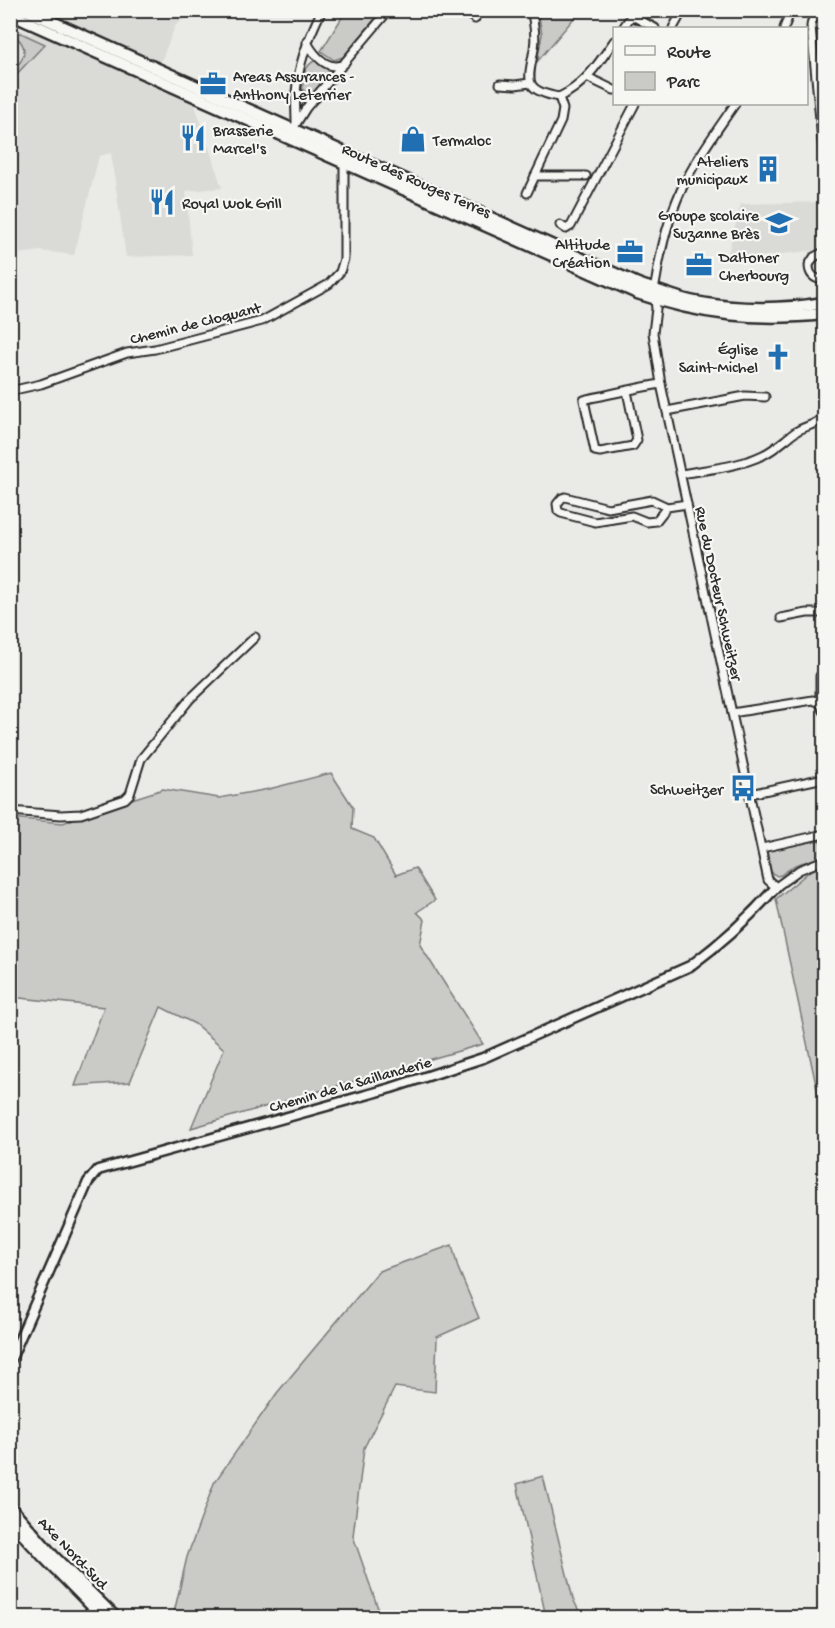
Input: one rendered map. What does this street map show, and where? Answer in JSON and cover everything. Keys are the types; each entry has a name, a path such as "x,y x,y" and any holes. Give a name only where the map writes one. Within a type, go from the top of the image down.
{"main road":[{"name":"Route des Rouges Terres","path":"26,10 655,295 728,306 772,308 825,303"},
{"name":"Route des Rouges Terres","path":"10,14 292,130 344,162 607,281 701,312 751,317 825,314"},
{"name":"Axe Nord-Sud","path":"10,1507 53,1556 116,1617"},
{"name":"Axe Nord-Sud","path":"10,1520 104,1617"}],"street":[{"path":"292,130 296,92 307,42 322,10"},
{"path":"292,130 315,98 389,10"},
{"path":"463,10 475,19"},
{"path":"531,10 534,40 529,77 530,83 539,91 559,97 568,93 587,77 613,44"},
{"path":"674,27 683,10"},
{"path":"784,27 791,10"},
{"path":"822,10 812,21 811,26 825,161"},
{"path":"624,27 633,13 654,27"},
{"path":"307,42 317,57 327,63 334,66 344,64"},
{"path":"300,71 307,62 317,57"},
{"path":"327,63 331,69 331,79"},
{"path":"587,77 613,89"},
{"path":"500,84 530,83"},
{"path":"296,92 307,99 315,98"},
{"path":"527,193 563,116 559,97"},
{"path":"560,225 566,229 572,226 634,105"},
{"name":"Rue du Docteur Schweitzer","path":"734,105 695,164 678,197 659,263 652,333 768,880 776,887"},
{"name":"Chemin de Cloquant","path":"10,391 41,384 127,353 155,350 262,321 329,284 340,272 344,259 344,162"},
{"path":"535,176 585,176"},
{"path":"825,252 814,257 808,265 810,274 825,280"},
{"path":"627,391 637,440 633,446 595,451 584,400 627,391 661,384"},
{"path":"667,411 745,396 765,397"},
{"path":"681,474 742,463 760,457 775,449 798,431 814,425 825,415"},
{"path":"667,507 660,519 656,521 647,522 632,516 595,522 561,513 558,511 557,504 565,497 608,508 652,500 667,507 687,504"},
{"path":"781,618 807,613 825,614"},
{"path":"10,811 61,815 81,813 125,799 130,795 141,759 190,699 255,637"},
{"path":"820,676 820,703 825,711"},
{"path":"732,713 813,700 820,703"},
{"path":"750,794 825,778"},
{"path":"762,848 825,834"},
{"path":"776,887 799,870 825,860"},
{"name":"Chemin de la Saillanderie","path":"10,1361 87,1182 98,1170 391,1088 483,1058 690,966 768,898 776,887"}],"shaded area":[{"path":"56,11 193,11 175,26 152,84 195,105 222,188 186,191 192,255 126,257 111,153 99,156 74,255 41,251 11,255 10,25 31,34"},
{"name":"Groupe scolaire Suzanne Brès","path":"821,202 824,249 726,261 741,204"}],"green space":[{"path":"346,11 374,11 379,14 343,57 334,60 321,51"},
{"path":"538,11 580,11 537,62 542,34"},
{"path":"10,28 45,44 11,80 11,68 15,62 18,65 23,56 24,47 11,34"},
{"path":"314,61 324,65 329,74 316,93 309,96 303,92 303,78 305,70"},
{"path":"331,773 353,807 352,829 374,838 396,875 415,868 435,900 417,912 425,920 420,945 483,1044 191,1128 224,1049 195,1024 161,1007 130,1082 75,1086 104,1007 11,997 11,818 63,823 163,789 219,798 269,789"},
{"path":"820,840 822,845 824,844 824,856 795,865 781,875 777,876 771,872 767,851"},
{"path":"823,866 824,1122 776,899 810,871"},
{"path":"452,1245 458,1268 479,1318 437,1337 435,1392 395,1387 364,1448 353,1536 381,1617 173,1617 187,1557 214,1483 277,1393 379,1271"},
{"path":"543,1476 573,1599 582,1617 546,1617 517,1484"}],"place":[{"name":"Areas Assurances - Anthony Leterrier","path":"213,84"},
{"name":"Brasserie Marcel's","path":"193,138"},
{"name":"Termaloc","path":"413,139"},
{"name":"Ateliers municipaux","path":"768,169"},
{"name":"Royal Wok Grill","path":"162,202"},
{"name":"Groupe scolaire Suzanne Brès","path":"779,223"},
{"name":"Altitude Création","path":"630,252"},
{"name":"Daltoner Cherbourg","path":"699,265"},
{"name":"Église Saint-Michel","path":"778,357"},
{"name":"Schweitzer","path":"743,788"}]}
